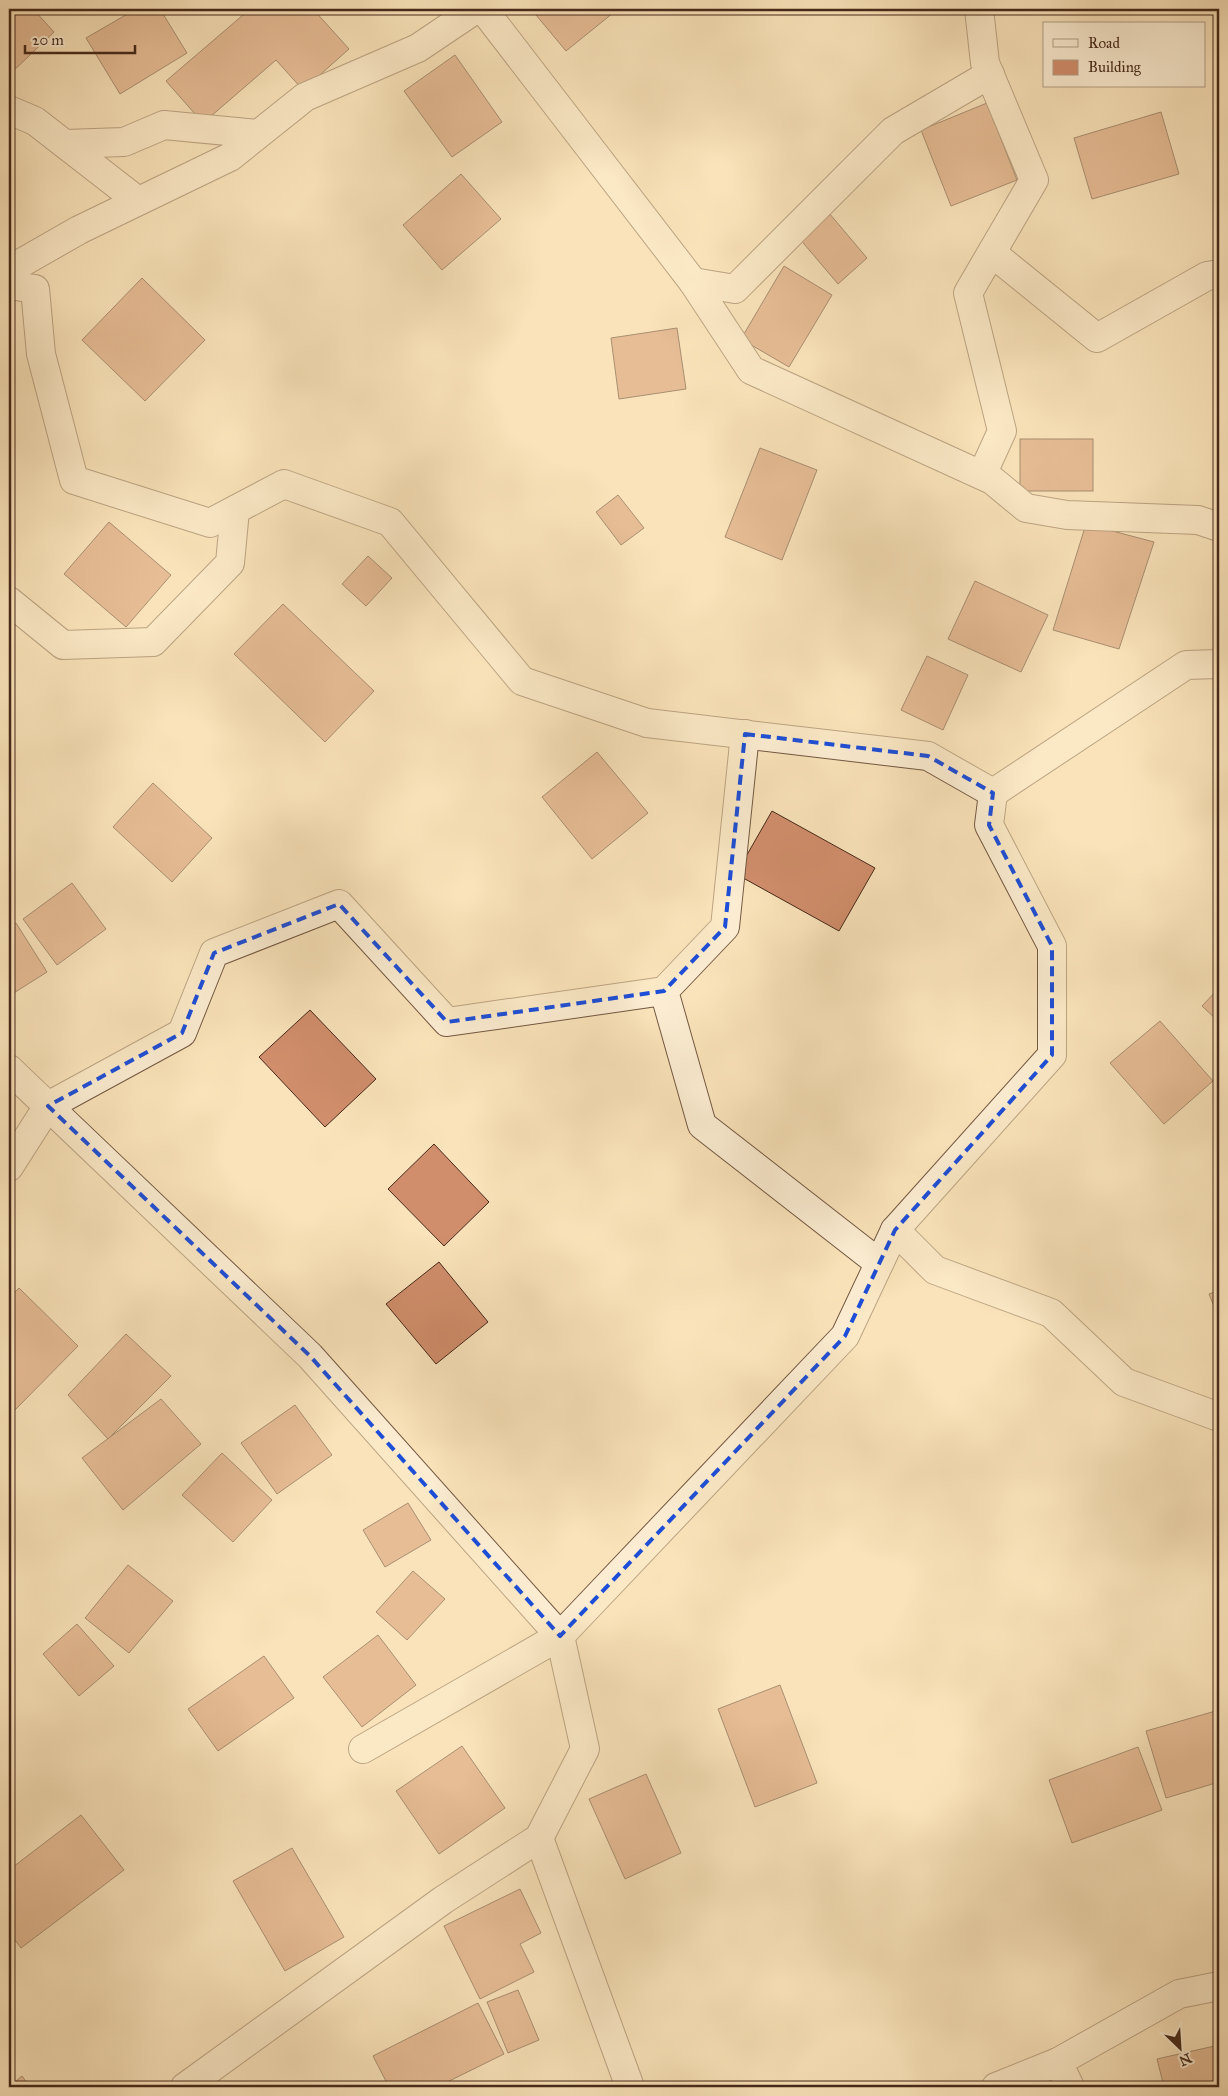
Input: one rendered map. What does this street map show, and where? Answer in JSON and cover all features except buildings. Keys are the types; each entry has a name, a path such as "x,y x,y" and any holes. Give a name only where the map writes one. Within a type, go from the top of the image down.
{"street":[{"path":"9,270 79,230 230,157 304,97 418,48 476,9"},
{"path":"483,9 693,282 751,370 992,480 1026,508 1067,515 1198,520 1219,527"},
{"path":"978,9 985,63 1034,180 968,293 1002,431 982,475"},
{"path":"693,282 734,288 892,131 990,74"},
{"path":"9,110 35,121 138,201"},
{"path":"65,144 124,142 164,125 258,134"},
{"path":"992,253 1097,338 1207,276 1219,274"},
{"path":"9,285 35,289 41,354 74,480 210,524 284,484 390,522 522,681 647,723 928,756 993,793"},
{"path":"9,601 63,645 153,642 230,563 235,510"},
{"path":"363,1749 560,1636 845,1336 895,1230 1052,1054 1052,946 989,824 993,793 1186,665 1219,664"},
{"path":"9,1168 48,1106 182,1033 214,953 339,904 447,1022 664,991 725,927 745,734"},
{"path":"664,991 702,1125 879,1263"},
{"path":"9,1069 310,1356 560,1636 585,1749 538,1838 443,1900 185,2087"},
{"path":"895,1230 935,1270 1051,1313 1124,1382 1219,1417"},
{"path":"538,1838 630,2087"},
{"path":"996,2087 1058,2062 1179,1994 1219,1986"},
{"path":"1058,2062 1070,2087"}],"highlighted area":[{"path":"745,734 928,756 993,793 989,825 1052,946 1052,1055 895,1230 845,1336 560,1636 310,1356 48,1106 182,1033 214,953 339,904 447,1022 664,991 725,927"}]}
